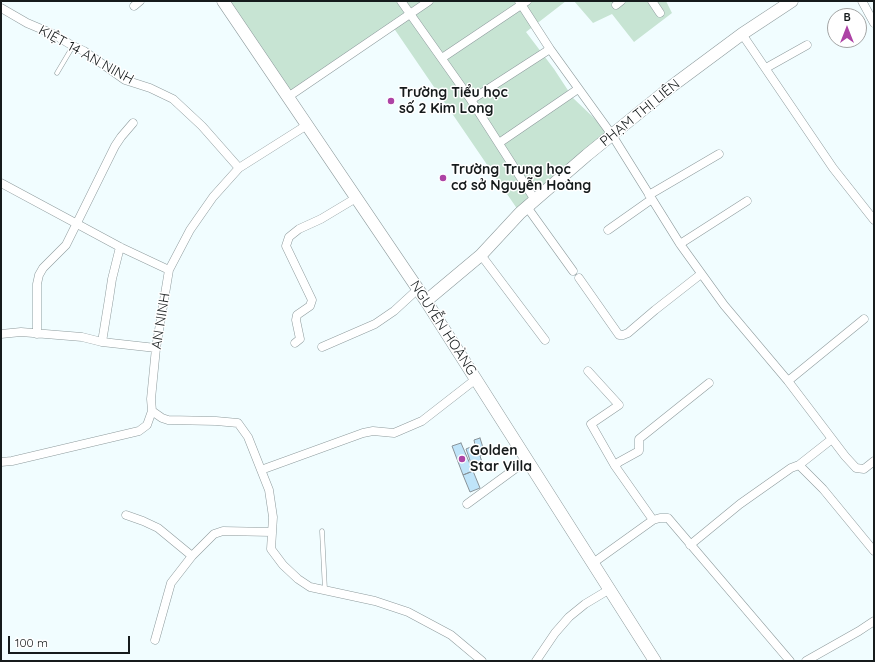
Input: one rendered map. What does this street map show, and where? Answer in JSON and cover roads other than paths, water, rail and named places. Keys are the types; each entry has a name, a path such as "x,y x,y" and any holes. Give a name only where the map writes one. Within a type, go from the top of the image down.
{"street":[{"name":"NGUYỄN HOÀNG","path":"223,1 418,288 655,661"},
{"path":"402,1 499,143 531,204 573,272"},
{"path":"288,97 429,1"},
{"path":"652,1 660,13"},
{"name":"PHẠM THỊ LIÊN","path":"426,301 481,255 531,204 587,155 672,86 742,34 792,1"},
{"path":"862,1 874,22"},
{"path":"442,58 523,2 550,49 612,136 680,244 724,305 788,381 844,456 856,468 864,469 874,461"},
{"name":"KIỆT 14 AN NINH","path":"1,8 84,51 125,80 150,88 180,104 202,126 239,168"},
{"path":"742,34 833,168 874,220"},
{"path":"766,68 807,45"},
{"path":"471,100 550,49"},
{"path":"499,143 578,89"},
{"path":"37,334 37,284 39,275 43,268 66,245 118,142 133,123"},
{"name":"AN NINH","path":"1,462 12,461 138,431 147,425 152,411 156,348 169,270 198,217 239,168 307,125"},
{"path":"608,230 651,197 719,154"},
{"path":"1,183 120,247 169,270"},
{"path":"296,343 300,338 297,315 310,306 312,300 286,246 289,237 299,229 321,219 356,198"},
{"path":"680,244 747,201"},
{"path":"102,342 110,299 112,278 120,247"},
{"path":"481,255 545,340"},
{"path":"579,278 619,335 623,335 628,333 701,274"},
{"path":"322,347 375,324 394,311 418,288"},
{"path":"788,381 864,319"},
{"path":"1,334 22,332 82,337 102,342 156,348"},
{"path":"588,371 619,405 591,424 615,466 653,520"},
{"path":"261,470 363,433 373,431 394,434 422,421 476,379"},
{"path":"615,466 619,462 639,451 640,439 709,383"},
{"path":"152,411 168,420 238,423 248,437 270,497 273,517 271,549 283,565 298,579 310,587 375,601 408,612 451,635 482,661"},
{"path":"690,544 740,504 799,464 832,439"},
{"path":"467,504 527,460"},
{"path":"799,464 823,489 874,551"},
{"path":"126,515 158,528 192,556"},
{"path":"593,563 653,520 668,518 790,661"},
{"path":"155,640 171,583 192,556 217,532 271,532"},
{"path":"536,661 555,633 570,617 585,604 610,589"},
{"path":"806,661 874,621"}],"lane":[{"path":"57,73 73,46"},
{"path":"322,531 325,590"}],"place":[{"name":"Trường Tiểu học số 2 Kim Long","path":"391,101"},
{"name":"Trường Trung học cơ sở Nguyễn Hoàng","path":"443,178"},
{"name":"Golden Star Villa","path":"462,459"}]}
